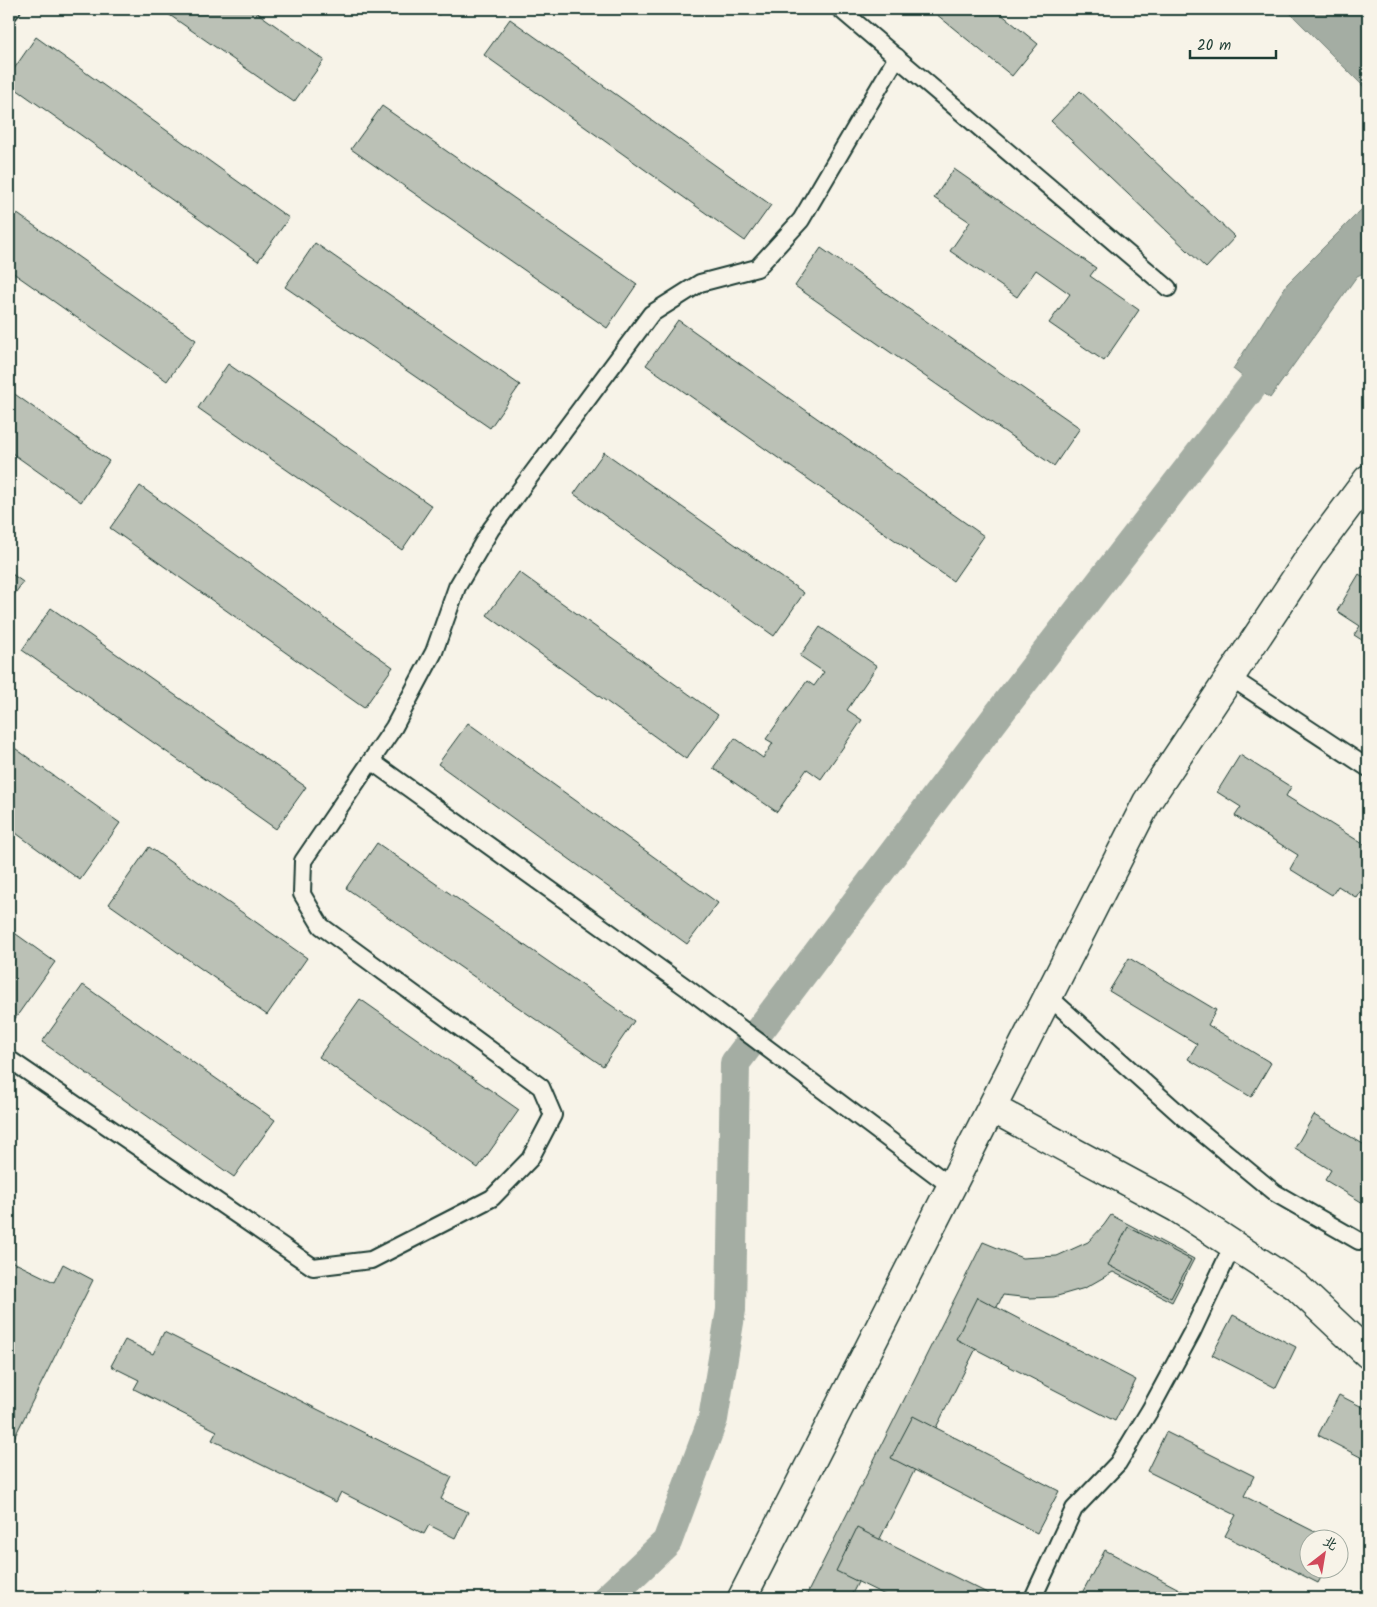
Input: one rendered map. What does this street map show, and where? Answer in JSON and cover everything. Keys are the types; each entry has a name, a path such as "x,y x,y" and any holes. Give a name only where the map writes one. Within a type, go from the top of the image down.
{"street":[{"path":"742,1598 1147,802 1312,554 1368,478"},
{"path":"992,1108 1177,1208 1296,1286 1368,1354"}],"lane":[{"path":"9,13 12,9"},
{"path":"840,9 1168,288"},
{"path":"9,1059 313,1267 372,1260 492,1198 530,1159 553,1115 541,1087 321,926 302,894 303,861 394,727 434,652 457,587 491,529 651,314 700,283 758,268 800,220 897,57"},
{"path":"1230,677 1368,768"},
{"path":"371,761 687,988 952,1187"},
{"path":"1048,996 1183,1117 1275,1193 1359,1241 1368,1242"},
{"path":"1033,1598 1074,1509 1118,1463 1150,1410 1192,1332 1233,1245"}],"shaded area":[{"path":"1286,9 1368,9 1368,91"},
{"path":"1368,203 1368,271 1357,276 1270,398 1233,369 1287,284"}],"building":[{"path":"161,9 252,9 324,60 294,102"},
{"path":"430,9 443,9 439,15"},
{"path":"930,9 995,9 1038,44 1012,76"},
{"path":"510,19 771,205 745,241 484,55"},
{"path":"36,37 289,218 258,261 9,84 9,76"},
{"path":"1080,91 1235,237 1206,268 1051,121"},
{"path":"382,106 637,284 607,328 351,149"},
{"path":"954,169 1096,268 1090,276 1139,310 1104,361 1049,323 1070,294 1036,270 1017,297 950,251 970,222 934,198"},
{"path":"9,208 196,340 167,381 9,270"},
{"path":"315,243 520,385 490,428 285,287"},
{"path":"821,248 1080,428 1054,466 795,286"},
{"path":"678,320 984,536 953,581 646,365"},
{"path":"228,364 432,506 402,550 198,408"},
{"path":"9,390 109,461 81,502 9,451"},
{"path":"604,452 804,593 774,636 574,494"},
{"path":"140,486 393,667 364,708 110,528"},
{"path":"9,572 23,582 9,602"},
{"path":"519,572 718,715 686,759 487,615"},
{"path":"1359,574 1368,580 1368,644 1354,635 1360,626 1337,611"},
{"path":"51,608 306,787 276,829 22,650"},
{"path":"820,627 877,666 847,710 862,720 821,779 807,769 777,812 713,768 735,738 763,758 773,743 766,739 807,681 814,686 824,672 800,656"},
{"path":"468,723 718,903 687,944 438,764"},
{"path":"9,744 120,823 80,880 9,828"},
{"path":"1240,755 1291,787 1286,796 1368,847 1368,881 1357,898 1338,886 1332,895 1290,869 1298,855 1235,816 1241,807 1217,792"},
{"path":"377,843 634,1021 603,1066 346,888"},
{"path":"149,847 307,958 267,1015 109,904"},
{"path":"9,929 55,962 14,1020 9,1016"},
{"path":"1129,958 1216,1010 1208,1025 1271,1063 1251,1097 1188,1059 1197,1044 1109,991"},
{"path":"83,985 275,1120 234,1177 42,1042"},
{"path":"360,999 519,1110 478,1168 319,1057"},
{"path":"1314,1115 1368,1147 1368,1206 1325,1180 1331,1170 1295,1148"},
{"path":"1111,1215 1194,1259 1172,1302 1113,1272 1085,1288 1054,1297 1030,1298 1003,1295 850,1598 805,1598 983,1242 1022,1258 1057,1256 1088,1242"},
{"path":"1128,1227 1191,1260 1171,1298 1108,1265"},
{"path":"9,1260 54,1282 63,1264 93,1280 9,1448"},
{"path":"977,1297 1136,1380 1115,1421 956,1339"},
{"path":"1233,1315 1296,1347 1276,1388 1212,1355"},
{"path":"164,1332 452,1477 441,1499 468,1512 455,1538 429,1525 424,1534 341,1492 336,1502 212,1440 217,1431 134,1389 139,1380 111,1366 125,1340 153,1354"},
{"path":"1339,1395 1368,1410 1368,1461 1318,1435"},
{"path":"913,1416 1059,1491 1037,1533 891,1458"},
{"path":"1166,1432 1254,1476 1244,1496 1311,1530 1300,1530 1300,1574 1225,1536 1236,1515 1147,1471"},
{"path":"857,1528 997,1598 891,1598 836,1571"},
{"path":"1105,1550 1196,1598 1092,1598 1082,1593"}],"waterway":[{"path":"608,1598 667,1542 713,1419 731,1310 735,1063 1004,707 1278,353"}]}
